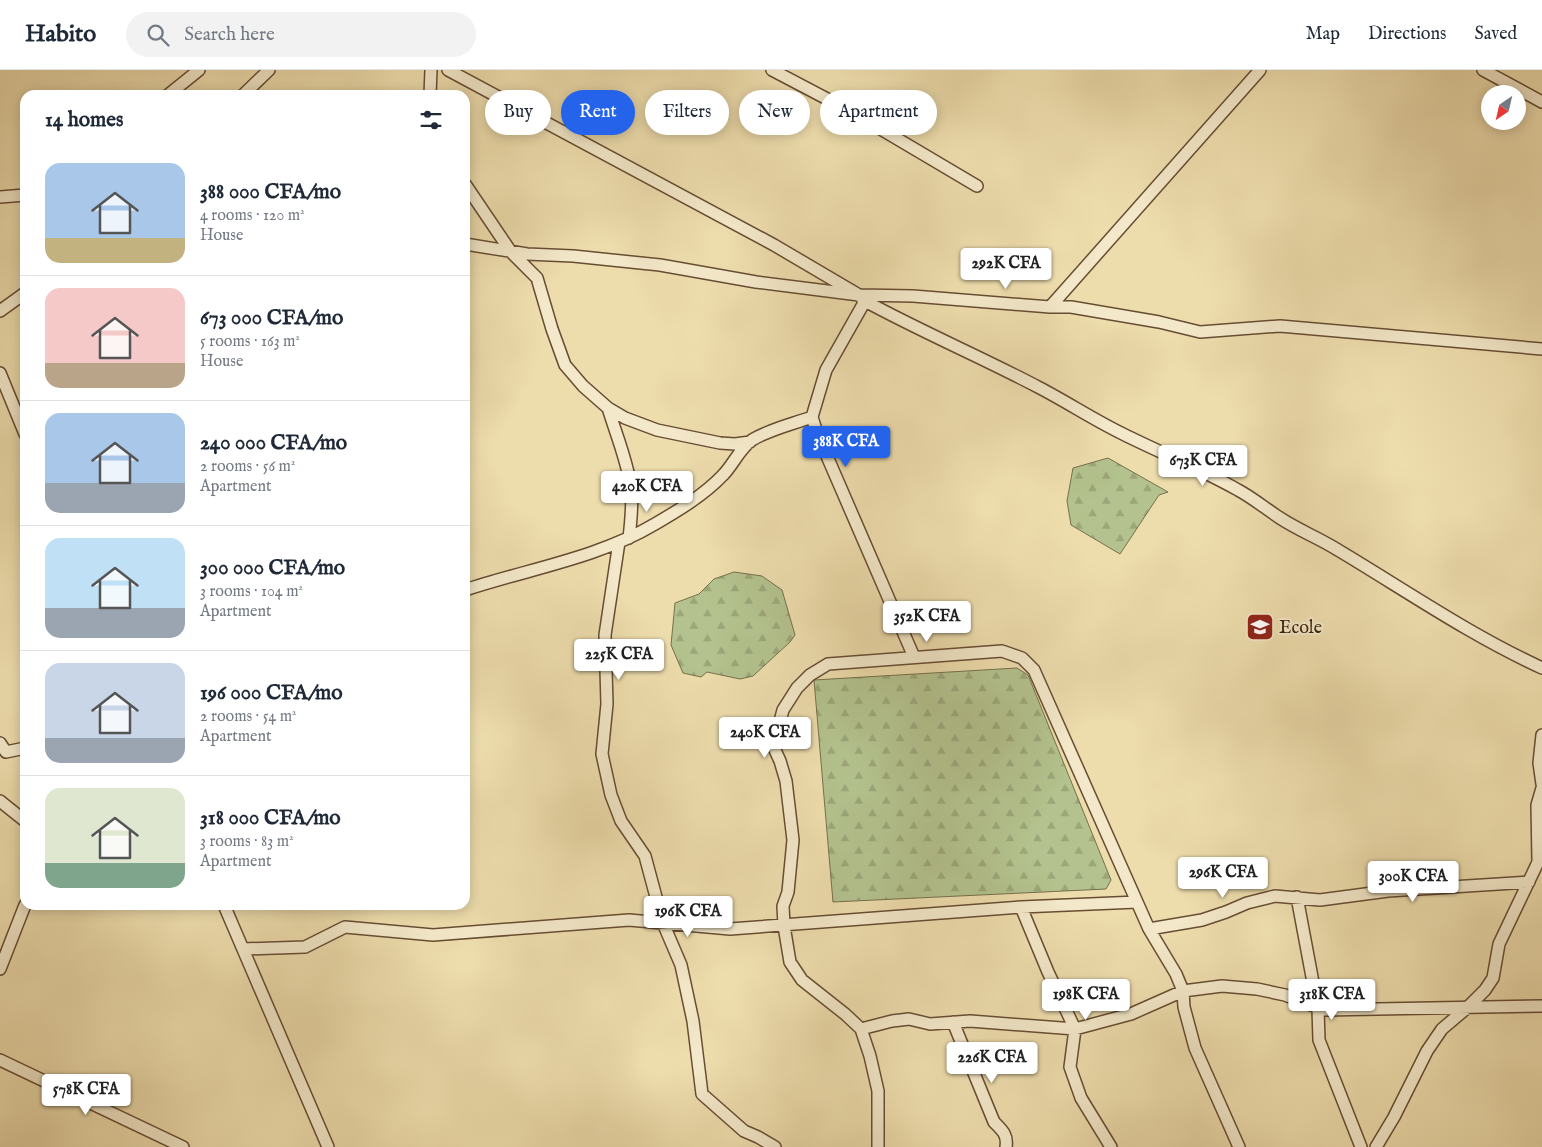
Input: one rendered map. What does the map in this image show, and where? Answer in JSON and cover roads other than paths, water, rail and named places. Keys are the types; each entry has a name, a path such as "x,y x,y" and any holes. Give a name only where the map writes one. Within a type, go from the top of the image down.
{"street":[{"path":"174,90 199,70"},
{"path":"248,90 269,70"},
{"path":"430,90 431,70"},
{"path":"448,70 774,245 908,324 950,342 1124,434 1239,490 1281,519 1337,549 1467,630 1507,652 1542,668"},
{"path":"772,70 852,112 977,186"},
{"path":"1050,307 1260,70"},
{"path":"1483,70 1542,102"},
{"path":"470,191 511,252 537,278 565,365 583,386 608,408 625,418 657,430 720,443 750,442"},
{"path":"0,197 20,195"},
{"path":"470,245 511,252 660,266 862,298 913,296 1071,307 1159,322 1200,332 1280,326 1542,349"},
{"path":"0,311 20,296"},
{"path":"862,298 826,370 812,417 817,433 914,657"},
{"path":"0,373 20,422"},
{"path":"608,408 626,464 631,488 632,510 605,635 607,704 602,754 611,795 621,821 645,856 663,923 681,964 693,1021 702,1094 744,1131 775,1147"},
{"path":"470,588 563,561 624,540 668,516 703,493 724,475 750,442 762,435 812,417"},
{"path":"878,1147 878,1090 861,1029 802,980 790,962 783,906 788,892 793,840 786,781 775,750 776,736 783,710 797,688 810,675 828,664 1002,652 1022,658 1034,670 1148,929 1176,974 1183,991 1184,1007 1196,1048 1239,1147"},
{"path":"1376,1147 1394,1117 1426,1051 1442,1029 1468,1008 1485,990 1493,978 1499,944 1538,862 1536,804 1542,786 1539,763 1542,735"},
{"path":"2,749 20,748"},
{"path":"0,801 20,817"},
{"path":"1148,929 1202,920 1247,903 1275,896 1320,900 1388,891 1529,882"},
{"path":"1297,897 1318,1009 1319,1040 1361,1147"},
{"path":"243,949 306,947 345,927 433,935 629,920 730,929 1021,908 1137,902"},
{"path":"1021,908 1075,1029 1070,1067 1081,1098 1110,1147"},
{"path":"0,969 23,910"},
{"path":"226,910 328,1147"},
{"path":"861,1029 892,1021 909,1019 930,1024 970,1021 1075,1029 1131,1014 1183,991 1222,986 1257,989 1285,995 1318,1009 1393,1010 1542,1006"},
{"path":"953,1022 994,1122 1004,1133 1007,1140 1006,1147"},
{"path":"0,1060 175,1146"}],"place":[{"name":"Ecole","path":"1260,627"}]}
